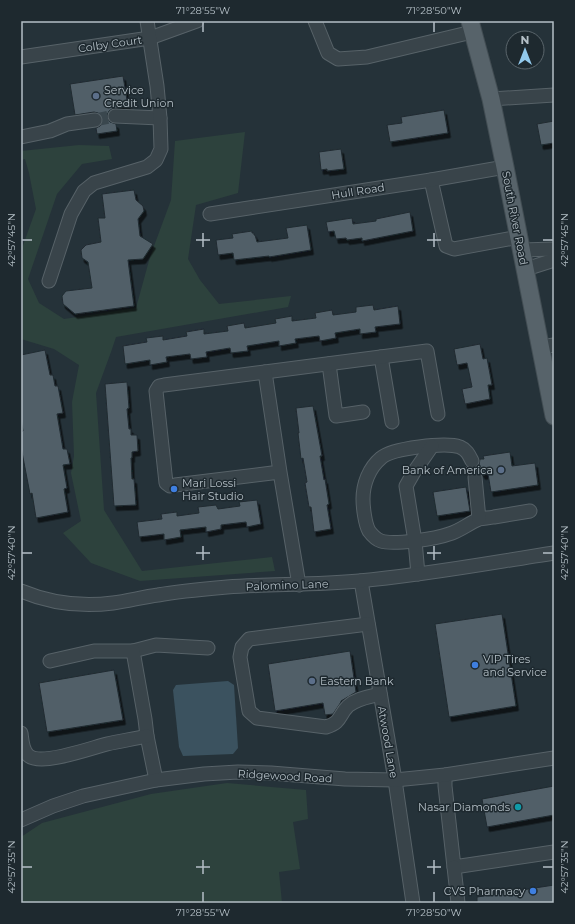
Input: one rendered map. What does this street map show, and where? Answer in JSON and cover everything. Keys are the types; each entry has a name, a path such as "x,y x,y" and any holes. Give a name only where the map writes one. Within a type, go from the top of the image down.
{"main road":[{"name":"South River Road","path":"471,27 491,99 520,244 547,346 554,416"}],"street":[{"path":"49,281 71,214 84,191 94,183 147,167 156,160 161,149 157,86 147,21"},
{"name":"Colby Court","path":"21,57 150,38 197,21"},
{"path":"315,21 328,53 338,59 367,57 471,27"},
{"path":"491,99 554,95"},
{"path":"115,116 160,118"},
{"path":"21,137 50,131 67,124 95,120"},
{"name":"Hull Road","path":"210,214 505,167"},
{"path":"431,180 446,246 454,249 520,244 554,249"},
{"path":"526,269 554,260"},
{"path":"280,472 170,486 166,483 156,391 159,386 427,351 438,414"},
{"path":"381,357 392,422"},
{"path":"329,364 336,416 364,412"},
{"path":"265,372 299,584"},
{"path":"418,574 415,541 406,486 432,446"},
{"path":"472,461 467,452 460,447 448,446 432,446 400,450 381,458 372,468 363,491 363,504 368,529 373,536 381,541 395,543 415,541 449,534 460,530 479,519 530,511"},
{"path":"475,477 479,519"},
{"name":"Palomino Lane","path":"21,591 38,597 64,603 112,603 159,595 226,587 329,584 361,581 418,574 554,553"},
{"name":"Atwood Lane","path":"361,581 395,780 414,903"},
{"path":"368,624 249,639 242,647 240,657 249,711 257,718 326,727 334,724 348,706 360,698 380,694"},
{"path":"50,661 94,651 132,651 156,645 208,648"},
{"path":"132,651 146,719 147,736 156,780"},
{"path":"21,733 24,751 29,757 36,759 66,756 107,744 147,736"},
{"name":"Ridgewood Road","path":"21,820 54,806 84,796 156,780 204,774 238,772 271,773 345,779 395,780 445,775 554,758"},
{"path":"445,775 458,903"},
{"path":"454,867 554,852"}],"green space":[{"path":"245,132 238,193 196,205 188,259 200,280 219,304 291,296 288,307 116,337 96,393 104,510 142,571 272,557 275,571 140,581 91,563 63,533 81,521 71,473 74,456 72,402 79,365 54,349 21,339 21,251 36,209 25,159 21,160 21,151 79,145 109,146 112,159 82,164 57,194 28,279 39,303 64,319 136,308 150,257 171,200 175,141"},
{"path":"227,783 306,790 308,819 293,822 300,869 279,872 282,903 21,903 21,837 42,823 151,794"}],"water":[{"path":"228,681 234,685 238,748 233,754 183,756 179,747 173,690 176,685"}],"building":[{"path":"123,76 128,106 112,109 107,115 110,122 116,124 117,131 97,134 96,128 103,123 103,118 98,113 94,112 75,115 70,84"},
{"path":"444,110 448,133 390,142 387,125 402,123 401,117"},
{"path":"554,121 554,143 541,145 537,124"},
{"path":"341,149 344,169 327,171 327,169 321,170 319,152"},
{"path":"134,190 136,200 143,206 144,211 138,219 140,236 153,244 143,259 128,260 134,306 75,314 63,304 62,296 66,291 92,288 88,262 82,258 81,250 86,245 101,242 98,218 105,218 102,194"},
{"path":"410,212 413,231 362,241 362,238 347,240 346,238 336,239 334,231 328,232 326,222 352,218 353,224 376,221 376,219"},
{"path":"307,225 311,250 269,257 234,260 233,253 218,255 216,240 233,238 232,234 252,231 257,242 288,238 286,228"},
{"path":"373,305 374,310 398,306 400,324 375,327 376,332 360,334 360,329 335,333 336,338 320,341 319,336 295,339 296,343 279,346 279,341 247,346 248,351 231,353 230,348 206,352 207,357 191,359 190,354 166,357 167,362 150,365 150,360 125,364 123,346 147,342 146,338 163,336 163,340 187,336 186,332 204,329 204,334 228,331 227,326 244,323 245,328 276,323 275,319 292,316 292,321 316,318 315,313 332,310 333,315 356,312 356,307"},
{"path":"480,344 483,359 487,358 492,385 488,385 490,399 465,404 462,389 472,387 467,363 457,365 454,349"},
{"path":"45,350 50,375 53,375 55,386 58,386 63,413 57,414 63,449 67,449 70,464 63,465 67,488 64,489 68,512 36,518 32,493 30,494 21,447 21,432 23,431 21,419 21,355"},
{"path":"127,382 129,429 131,429 131,435 137,435 138,451 132,452 131,458 132,479 134,479 136,505 114,506 105,384"},
{"path":"313,406 322,456 320,456 329,504 327,505 331,529 314,532 311,507 309,507 305,483 307,482 303,458 301,459 296,408"},
{"name":"Bank of America","path":"510,452 512,466 535,463 538,485 491,492 488,474 483,475 479,470 474,469 468,473 467,478 465,465 472,469 479,465 480,459 484,459 483,456"},
{"path":"466,487 470,511 437,516 433,492"},
{"path":"257,500 261,524 247,527 246,522 221,525 221,529 206,532 206,527 180,530 181,537 164,540 164,534 139,537 137,522 162,519 161,514 177,512 177,516 199,513 198,507 216,505 218,509 240,506 239,502"},
{"name":"VIP Tires and Service","path":"502,614 516,706 449,717 435,624"},
{"name":"Eastern Bank","path":"350,651 356,692 341,701 333,714 325,715 323,703 275,711 268,664"},
{"path":"114,670 123,720 47,732 39,683"},
{"name":"Nasar Diamonds","path":"554,786 554,815 487,827 482,799"},
{"name":"CVS Pharmacy","path":"554,885 554,903 477,903 477,897"}],"tunnel":[{"path":"95,120 115,116"}],"place":[{"name":"Service Credit Union","path":"96,96"},
{"name":"Bank of America","path":"501,470"},
{"name":"Mari Lossi Hair Studio","path":"174,489"},
{"name":"VIP Tires and Service","path":"475,665"},
{"name":"Eastern Bank","path":"312,681"},
{"name":"Nasar Diamonds","path":"518,807"},
{"name":"CVS Pharmacy","path":"533,891"}]}
